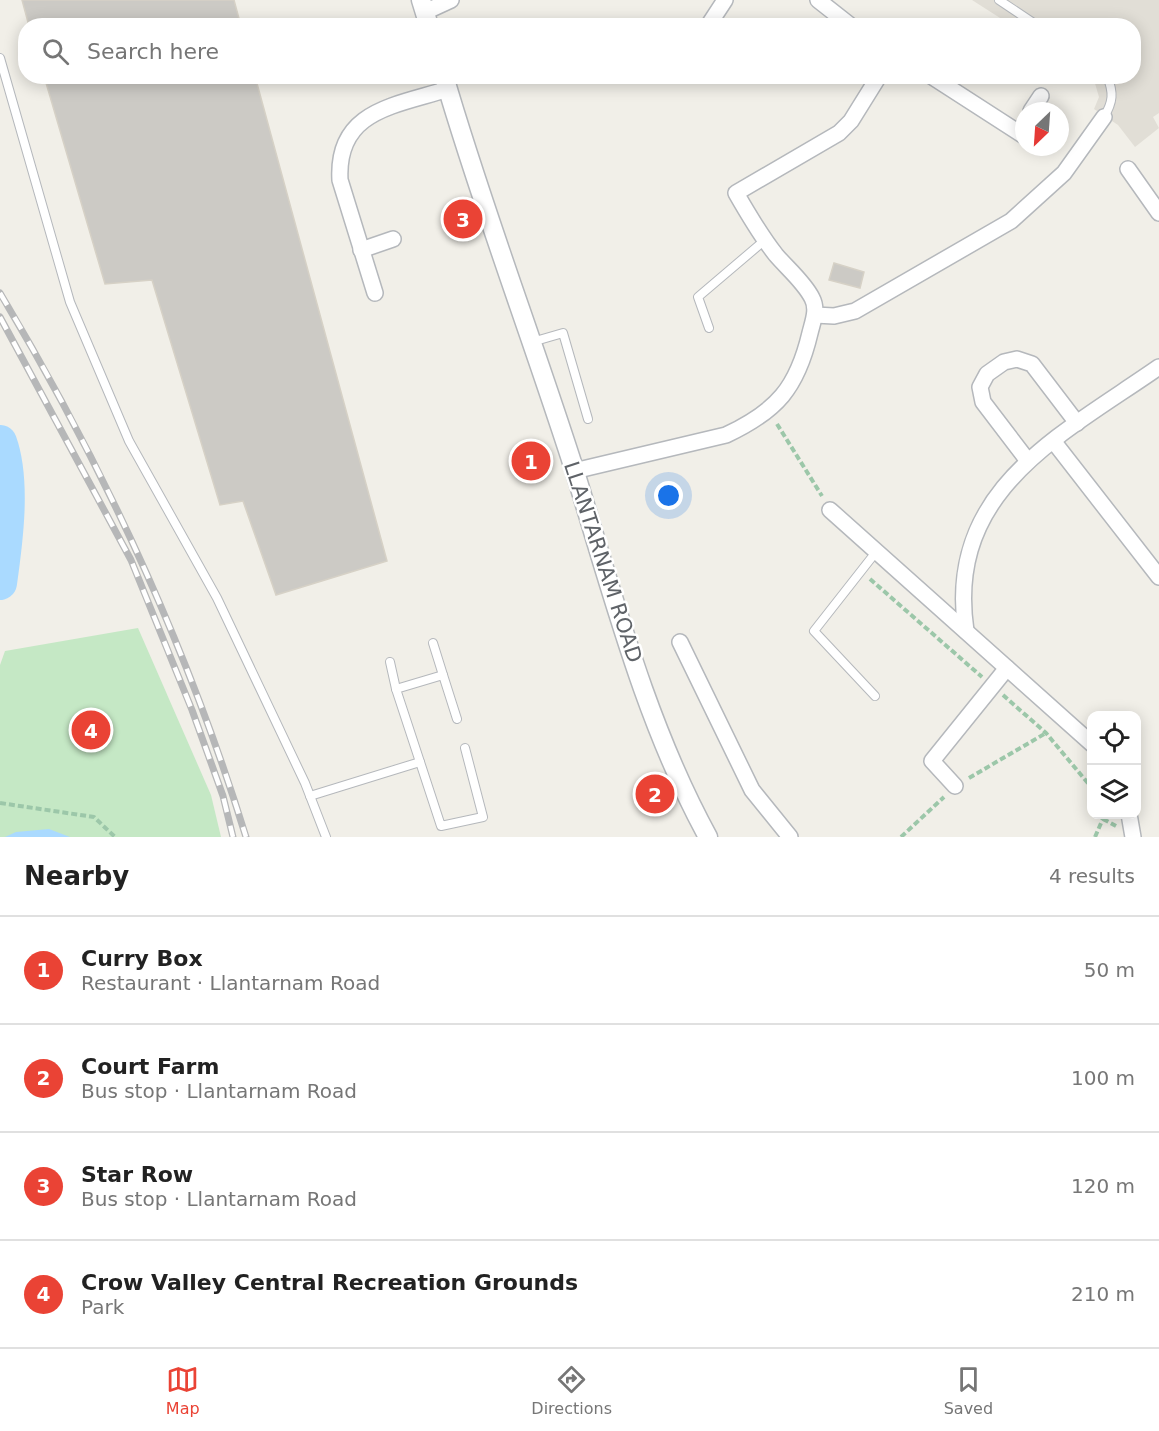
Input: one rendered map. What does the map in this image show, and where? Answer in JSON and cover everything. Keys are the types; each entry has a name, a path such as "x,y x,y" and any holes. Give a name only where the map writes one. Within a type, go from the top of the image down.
{"street":[{"path":"425,13 451,0"},
{"path":"713,18 725,0"},
{"path":"818,0 841,18"},
{"path":"375,293 340,180 339,162 342,144 359,124 379,110 444,84"},
{"name":"LLANTARNAM ROAD","path":"446,84 574,471 619,619 685,795 708,837"},
{"path":"574,471 726,435 768,409 786,392 797,377 815,315 809,293 765,240 736,193 839,133 851,121 874,84"},
{"path":"944,84 1015,126"},
{"path":"1037,102 1041,96"},
{"path":"815,315 834,316 855,311 1011,221 1064,173 1104,117"},
{"path":"1128,169 1159,213"},
{"path":"361,250 393,239"},
{"path":"1028,461 983,402 980,387 987,374 1004,362 1017,359 1032,364 1077,423"},
{"path":"966,631 963,586 965,564 982,517 999,491 1028,461 1077,423 1159,367"},
{"path":"1054,442 1159,577"},
{"path":"830,510 1087,740"},
{"path":"680,642 752,790 790,837"},
{"path":"956,786 932,761 1007,668"},
{"path":"1130,819 1133,837"}],"lane":[{"path":"999,0 1026,18"},
{"path":"0,58 70,302 129,441 217,598 310,796 326,837"},
{"path":"1104,117 1112,105 1113,91 1110,84"},
{"path":"709,328 698,297 765,240"},
{"path":"531,342 563,333 588,419"},
{"path":"875,696 814,631 876,552"},
{"path":"433,643 457,719"},
{"path":"390,662 396,689 441,826 483,817 465,748"},
{"path":"396,689 443,675"},
{"path":"310,796 420,762"}],"path":[{"path":"768,409 830,510"},
{"path":"0,803 94,817 115,837"},
{"path":"1095,837 1103,819"}],"shaded area":[{"path":"972,0 1159,0 1159,113 1153,117 1159,128 1135,147 1118,125 1094,109 1099,97 1095,84 1141,84 1141,18 1000,18"}],"green space":[{"path":"138,628 211,795 221,837 0,837 0,665 5,651"}],"water":[{"path":"49,829 70,837 5,837 16,832"}],"building":[{"path":"22,0 234,0 239,18 27,18"},
{"path":"46,84 257,84 387,561 276,595 243,501 220,505 152,280 105,284"},
{"path":"834,263 864,272 860,288 829,280"}],"waterway":[{"path":"0,442 7,475 8,493 0,583"}],"railway":[{"path":"0,293 74,424 140,558 197,696 246,837"},
{"path":"0,317 131,560 192,710 223,796 233,837"}],"place":[{"name":"Star Row","path":"463,219"},
{"name":"Curry Box","path":"531,461"},
{"name":"Crow Valley Central Recreation Grounds","path":"91,730"},
{"name":"Court Farm","path":"655,794"}]}
